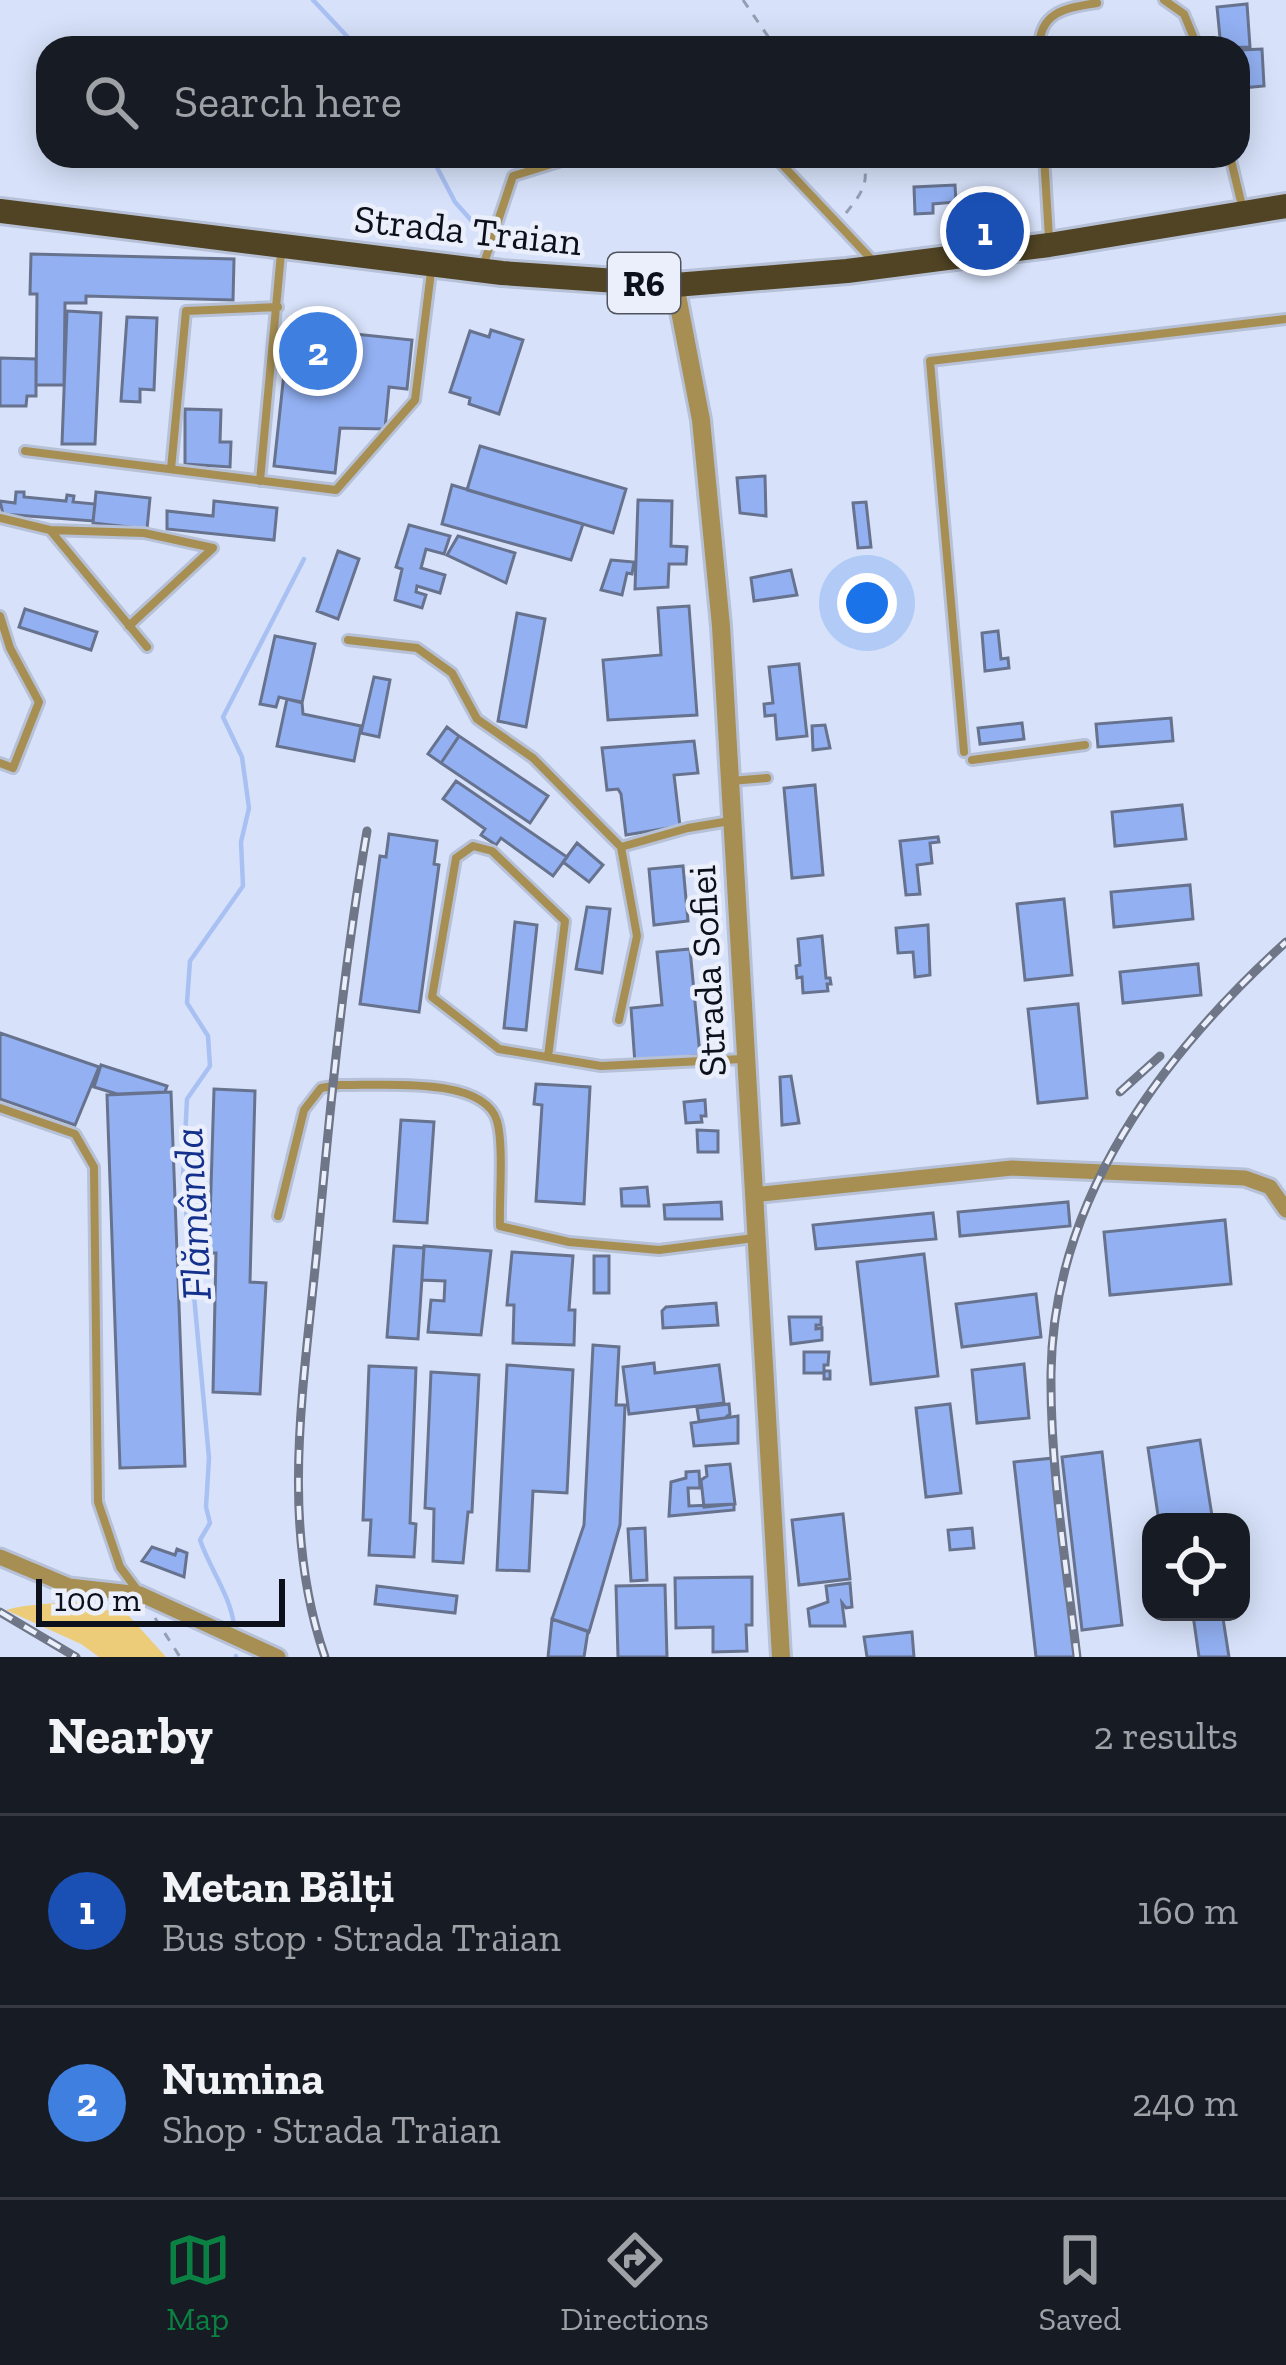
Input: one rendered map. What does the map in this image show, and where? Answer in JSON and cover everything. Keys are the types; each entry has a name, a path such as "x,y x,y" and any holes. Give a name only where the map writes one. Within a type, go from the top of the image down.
{"highway":[{"name":"Strada Trаian","path":"0,212 482,271 675,285 879,267 1286,206"}],"street":[{"name":"Strada Sofiei","path":"675,285 701,420 730,781 781,1657"},
{"path":"753,1195 989,1169 1043,1168 1246,1178 1270,1187 1286,1210"},
{"path":"0,1557 70,1586 140,1594 278,1657"}],"lane":[{"path":"1164,0 1184,14 1193,36"},
{"path":"1041,36 1043,26 1059,10 1096,3"},
{"path":"482,271 513,176 539,168"},
{"path":"785,168 879,267"},
{"path":"1045,168 1049,245"},
{"path":"1233,168 1244,212"},
{"path":"260,481 281,245"},
{"path":"25,451 336,490 415,400 432,264"},
{"path":"172,469 186,311 278,307"},
{"path":"964,752 930,361 1286,319"},
{"path":"0,518 50,530 144,533 213,548 129,626"},
{"path":"50,530 147,647"},
{"path":"0,616 10,648 39,702 13,768 0,763"},
{"path":"348,640 416,648 452,673 477,718 532,758 621,847 637,936 619,1020"},
{"path":"972,760 1085,746"},
{"path":"730,781 767,778"},
{"path":"621,847 732,821"},
{"path":"548,1057 565,921 492,851 473,846 456,858 432,997 499,1049 601,1066 745,1059"},
{"path":"278,1216 304,1110 321,1088 455,1088 480,1099 497,1118 500,1226 568,1242 659,1250 754,1238"},
{"path":"0,1108 75,1134 94,1167 98,1502 120,1567 140,1594"}],"path":[{"path":"742,0 768,36"},
{"path":"838,224 865,188 865,168"},
{"path":"140,1594 180,1657"}],"shaded area":[{"path":"73,1601 129,1616 166,1657 99,1657 6,1610"}],"building":[{"path":"1247,4 1249,36 1220,36 1217,7"},
{"path":"1262,49 1264,86 1250,87 1250,50"},
{"path":"955,185 956,202 933,204 933,213 915,214 914,187"},
{"path":"31,254 234,259 233,300 86,296 86,303 65,303 64,385 36,385 37,294 30,294"},
{"path":"67,311 101,313 95,444 62,444"},
{"path":"127,317 157,318 154,390 140,389 140,402 121,401"},
{"path":"289,327 412,340 407,389 389,387 385,429 340,428 335,473 274,466"},
{"path":"491,330 523,340 499,414 450,392 470,331 489,337"},
{"path":"0,358 36,359 36,396 27,396 26,406 0,406"},
{"path":"185,409 221,410 220,442 231,442 230,467 185,464"},
{"path":"480,446 626,489 613,533 467,490"},
{"path":"765,476 766,516 740,513 737,478"},
{"path":"452,485 583,524 571,560 442,524"},
{"path":"16,492 66,501 67,495 74,496 73,502 95,504 93,521 3,514 0,501 15,503"},
{"path":"96,492 150,498 147,529 93,523"},
{"path":"638,500 672,501 671,546 687,547 686,564 669,564 668,587 635,589"},
{"path":"214,501 277,508 274,540 167,529 167,511 213,516"},
{"path":"866,502 871,547 858,548 853,503"},
{"path":"409,525 450,536 444,554 426,549 421,568 445,575 440,593 417,586 416,592 426,595 422,608 395,600 402,569 396,567"},
{"path":"458,536 515,553 506,583 447,555"},
{"path":"338,551 359,559 338,619 317,611"},
{"path":"611,560 634,562 622,595 601,590"},
{"path":"791,570 797,595 754,601 751,578"},
{"path":"689,606 697,715 608,720 603,660 661,655 658,608"},
{"path":"25,609 97,632 91,650 19,627"},
{"path":"517,613 545,619 526,727 498,721"},
{"path":"998,631 1001,659 1008,658 1009,668 985,671 982,633"},
{"path":"275,636 315,644 302,703 279,697 276,707 260,704"},
{"path":"799,664 807,736 777,739 775,715 765,716 764,704 773,703 769,667"},
{"path":"374,677 390,680 379,737 361,733"},
{"path":"287,699 302,702 303,714 361,726 354,761 277,746"},
{"path":"1171,718 1173,741 1098,747 1096,724"},
{"path":"1022,723 1024,739 980,744 978,728"},
{"path":"825,725 830,748 813,750 812,726"},
{"path":"447,727 459,736 441,763 428,754"},
{"path":"459,736 548,796 530,823 441,763"},
{"path":"694,741 698,773 674,775 680,826 626,835 621,794 618,789 607,790 602,748"},
{"path":"456,781 567,857 553,876 501,838 496,845 481,835 485,829 443,799"},
{"path":"815,785 823,875 792,878 784,788"},
{"path":"1182,805 1186,839 1115,846 1112,812"},
{"path":"389,834 437,841 434,864 439,865 419,1012 360,1004 380,856 386,857"},
{"path":"938,837 939,842 930,843 932,863 917,865 920,894 906,895 900,841"},
{"path":"577,843 603,865 589,882 563,862"},
{"path":"683,866 688,921 654,925 649,869"},
{"path":"1190,885 1193,919 1114,927 1111,892"},
{"path":"1064,899 1072,975 1025,980 1017,904"},
{"path":"587,907 610,909 602,973 576,969"},
{"path":"515,922 537,925 526,1030 504,1028"},
{"path":"928,925 930,975 915,977 913,952 898,953 896,928"},
{"path":"822,936 826,978 831,984 827,984 828,991 803,993 802,977 797,978 798,939"},
{"path":"690,949 700,1055 635,1064 631,1008 662,1005 657,952"},
{"path":"1198,964 1201,995 1123,1003 1120,972"},
{"path":"1078,1004 1087,1098 1038,1103 1028,1009"},
{"path":"0,1033 99,1067 75,1125 0,1099"},
{"path":"101,1065 167,1086 165,1092 117,1094 94,1087"},
{"path":"791,1076 799,1123 782,1125 780,1077"},
{"path":"536,1084 590,1087 584,1204 536,1201 542,1105 534,1104"},
{"path":"214,1089 255,1091 250,1282 266,1283 260,1394 213,1392 216,1253 209,1253"},
{"path":"171,1092 185,1466 120,1468 107,1095"},
{"path":"705,1100 702,1122 686,1123 684,1102"},
{"path":"401,1120 434,1122 427,1223 394,1221"},
{"path":"697,1130 718,1131 718,1152 698,1152"},
{"path":"647,1187 649,1206 622,1206 621,1189"},
{"path":"721,1202 722,1219 665,1219 664,1205"},
{"path":"1068,1202 1070,1226 960,1236 958,1212"},
{"path":"933,1213 936,1239 816,1249 813,1225"},
{"path":"1225,1220 1231,1284 1110,1295 1104,1232"},
{"path":"394,1246 424,1248 418,1339 387,1337"},
{"path":"424,1246 491,1251 481,1335 428,1332 431,1300 444,1301 445,1281 422,1280"},
{"path":"512,1252 573,1256 569,1310 575,1310 574,1345 513,1343 514,1305 507,1305"},
{"path":"924,1254 938,1376 871,1384 857,1262"},
{"path":"594,1256 609,1256 609,1293 594,1293"},
{"path":"1036,1294 1041,1337 962,1347 956,1304"},
{"path":"716,1303 718,1325 663,1328 666,1307"},
{"path":"789,1317 821,1317 816,1329 822,1328 822,1340 791,1344"},
{"path":"593,1345 619,1347 616,1405 625,1405 620,1525 589,1632 552,1619 584,1525"},
{"path":"804,1352 829,1352 824,1371 830,1371 830,1379 824,1379 824,1373 804,1373"},
{"path":"654,1363 655,1373 719,1365 724,1403 629,1414 623,1367"},
{"path":"1024,1364 1029,1418 977,1423 972,1370"},
{"path":"507,1365 573,1370 567,1493 533,1491 529,1571 497,1570"},
{"path":"369,1366 416,1368 410,1523 416,1524 414,1557 369,1555 371,1520 363,1520"},
{"path":"431,1372 479,1375 472,1512 468,1512 463,1563 433,1561 434,1509 425,1508"},
{"path":"729,1404 730,1414 725,1418 699,1421 697,1408"},
{"path":"950,1404 961,1493 926,1497 916,1408"},
{"path":"738,1416 738,1443 694,1446 691,1423"},
{"path":"1200,1440 1212,1513 1158,1513 1148,1448"},
{"path":"1102,1452 1122,1625 1082,1630 1062,1457"},
{"path":"1054,1458 1076,1657 1036,1657 1014,1462"},
{"path":"730,1464 735,1504 704,1507 701,1480 707,1476 706,1466"},
{"path":"699,1471 700,1488 688,1488 689,1506 734,1504 734,1510 669,1516 671,1482 686,1478 686,1472"},
{"path":"843,1514 850,1579 799,1585 792,1520"},
{"path":"645,1528 647,1580 631,1581 628,1529"},
{"path":"972,1528 974,1548 950,1550 948,1530"},
{"path":"152,1547 175,1555 177,1549 187,1553 184,1577 142,1561"},
{"path":"752,1577 747,1651 713,1652 713,1627 676,1628 675,1578"},
{"path":"850,1583 852,1607 842,1603 845,1626 810,1626 808,1609 828,1602 826,1586"},
{"path":"665,1585 667,1657 618,1657 616,1586"},
{"path":"377,1586 457,1596 455,1613 375,1604"},
{"path":"552,1619 588,1631 584,1657 548,1657"},
{"path":"1194,1621 1223,1621 1229,1657 1199,1657"},
{"path":"912,1632 914,1657 867,1657 864,1637"}],"waterway":[{"name":"Flămânda","path":"313,0 347,36"},
{"name":"Flămânda","path":"437,168 455,202 478,228"},
{"name":"Flămânda","path":"234,1625 200,1540 210,1523 206,1507 209,1458 183,1177 187,1099 210,1066 208,1036 187,1003 190,961 243,886 241,842 249,808 242,757 223,717 304,559"}],"railway":[{"path":"325,1657 303,1557 299,1454 338,1040 367,831"},
{"path":"1077,1657 1051,1408 1057,1309 1071,1248 1094,1189 1158,1081 1241,985 1286,942"},
{"path":"1120,1092 1160,1056"},
{"path":"0,1612 76,1657"}],"place":[{"name":"Metan Bălți","path":"985,231"},
{"name":"Numina","path":"318,351"}]}
